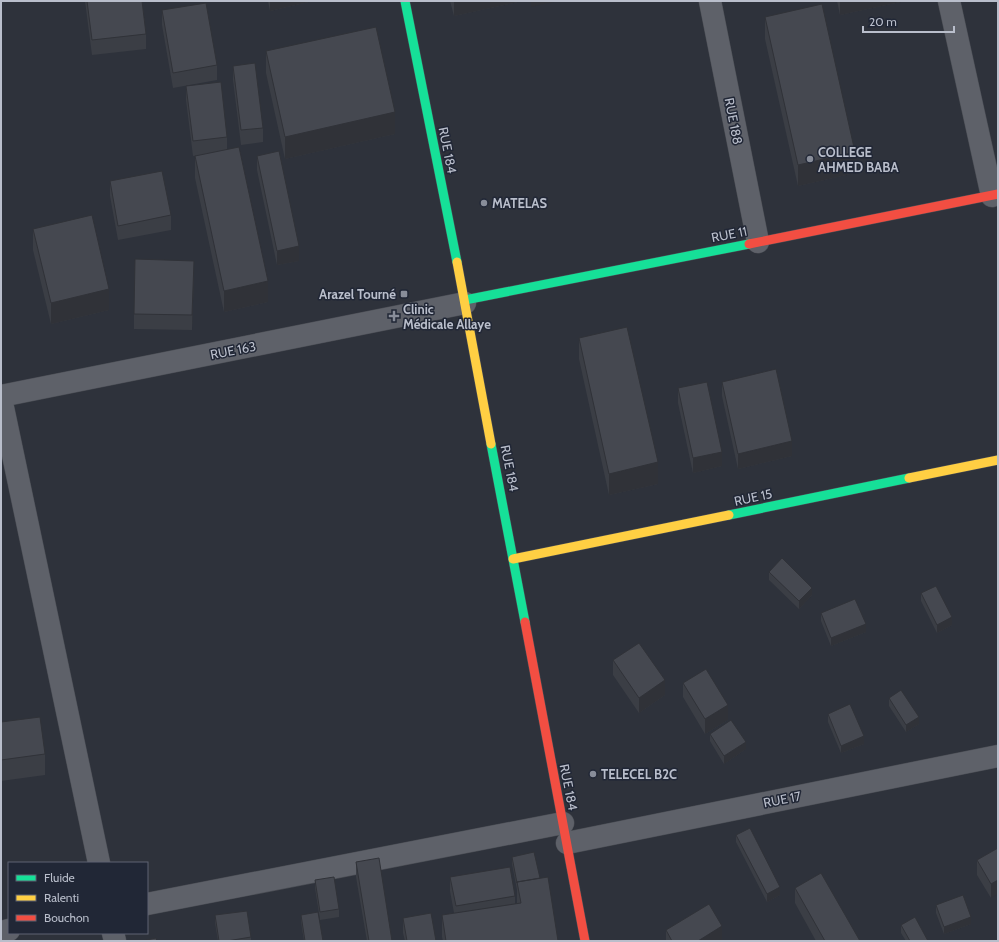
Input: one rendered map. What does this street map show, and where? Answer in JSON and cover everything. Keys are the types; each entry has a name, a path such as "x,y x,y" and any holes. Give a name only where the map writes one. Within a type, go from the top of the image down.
{"street":[{"name":"RUE 184","path":"405,1 465,301 585,941"},
{"name":"RUE 188","path":"710,1 758,242"},
{"path":"949,1 995,195"},
{"name":"RUE 11","path":"465,301 995,195"},
{"name":"RUE 163","path":"1,397 465,301"},
{"path":"1,397 99,862"},
{"name":"RUE 15","path":"513,559 998,460"},
{"name":"RUE 17","path":"148,904 565,833 998,756"}],"building":[{"path":"87,1 142,1 146,34 92,40"},
{"path":"206,3 217,65 173,73 162,10"},
{"path":"822,4 855,152 798,165 765,17"},
{"path":"376,27 395,112 285,137 266,51"},
{"path":"255,63 263,128 241,130 233,66"},
{"path":"221,82 227,137 193,141 186,86"},
{"path":"239,147 268,281 224,291 195,156"},
{"path":"279,151 299,246 277,251 257,156"},
{"path":"162,171 171,215 118,226 110,181"},
{"path":"92,215 109,289 51,303 33,229"},
{"path":"135,259 194,261 192,315 134,314"},
{"path":"627,327 658,462 609,474 579,338"},
{"path":"776,369 792,441 738,454 722,382"},
{"path":"707,382 722,452 693,458 678,388"},
{"path":"782,558 812,588 799,601 769,572"},
{"path":"936,586 952,617 937,625 921,593"},
{"path":"855,599 866,624 831,638 821,613"},
{"path":"639,643 665,680 639,698 613,660"},
{"path":"706,669 728,705 705,719 683,683"},
{"path":"901,690 919,717 906,725 889,698"},
{"path":"850,704 864,736 841,746 828,714"},
{"path":"40,717 45,754 1,760 1,722"},
{"path":"731,720 746,742 724,756 710,734"},
{"path":"750,828 780,887 767,894 736,835"},
{"path":"998,848 998,880 991,884 977,860"},
{"path":"534,852 540,878 517,883 512,857"},
{"path":"379,858 392,941 369,941 356,862"},
{"path":"510,867 515,896 456,906 450,877"},
{"path":"821,873 860,941 825,941 795,888"},
{"path":"334,877 339,909 320,912 315,880"},
{"path":"548,877 558,941 446,941 442,915 521,903 517,882"},
{"path":"963,895 971,917 944,927 936,905"},
{"path":"709,904 722,926 698,941 672,941 666,930"},
{"path":"247,911 251,937 219,941 215,915"},
{"path":"318,912 323,941 305,941 301,915"},
{"path":"431,913 436,941 407,941 403,918"},
{"path":"915,917 928,941 910,941 901,925"},
{"path":"156,938 157,941 142,941"}],"traffic: fast":[{"path":"405,1 457,262"},
{"path":"465,300 749,244"},
{"path":"491,444 525,622"},
{"path":"729,515 909,478"}],"traffic: slow":[{"path":"457,262 491,444"},
{"path":"909,478 998,460"},
{"path":"513,559 729,515"}],"traffic: jam":[{"path":"749,244 998,194"},
{"path":"525,622 585,941"}],"place":[{"name":"COLLEGE AHMED BABA","path":"810,159"},
{"name":"MATELAS","path":"484,203"},
{"name":"Arazel Tourné","path":"404,294"},
{"name":"Clinic Médicale Allaye","path":"394,316"},
{"name":"TELECEL B2C","path":"593,774"}]}
